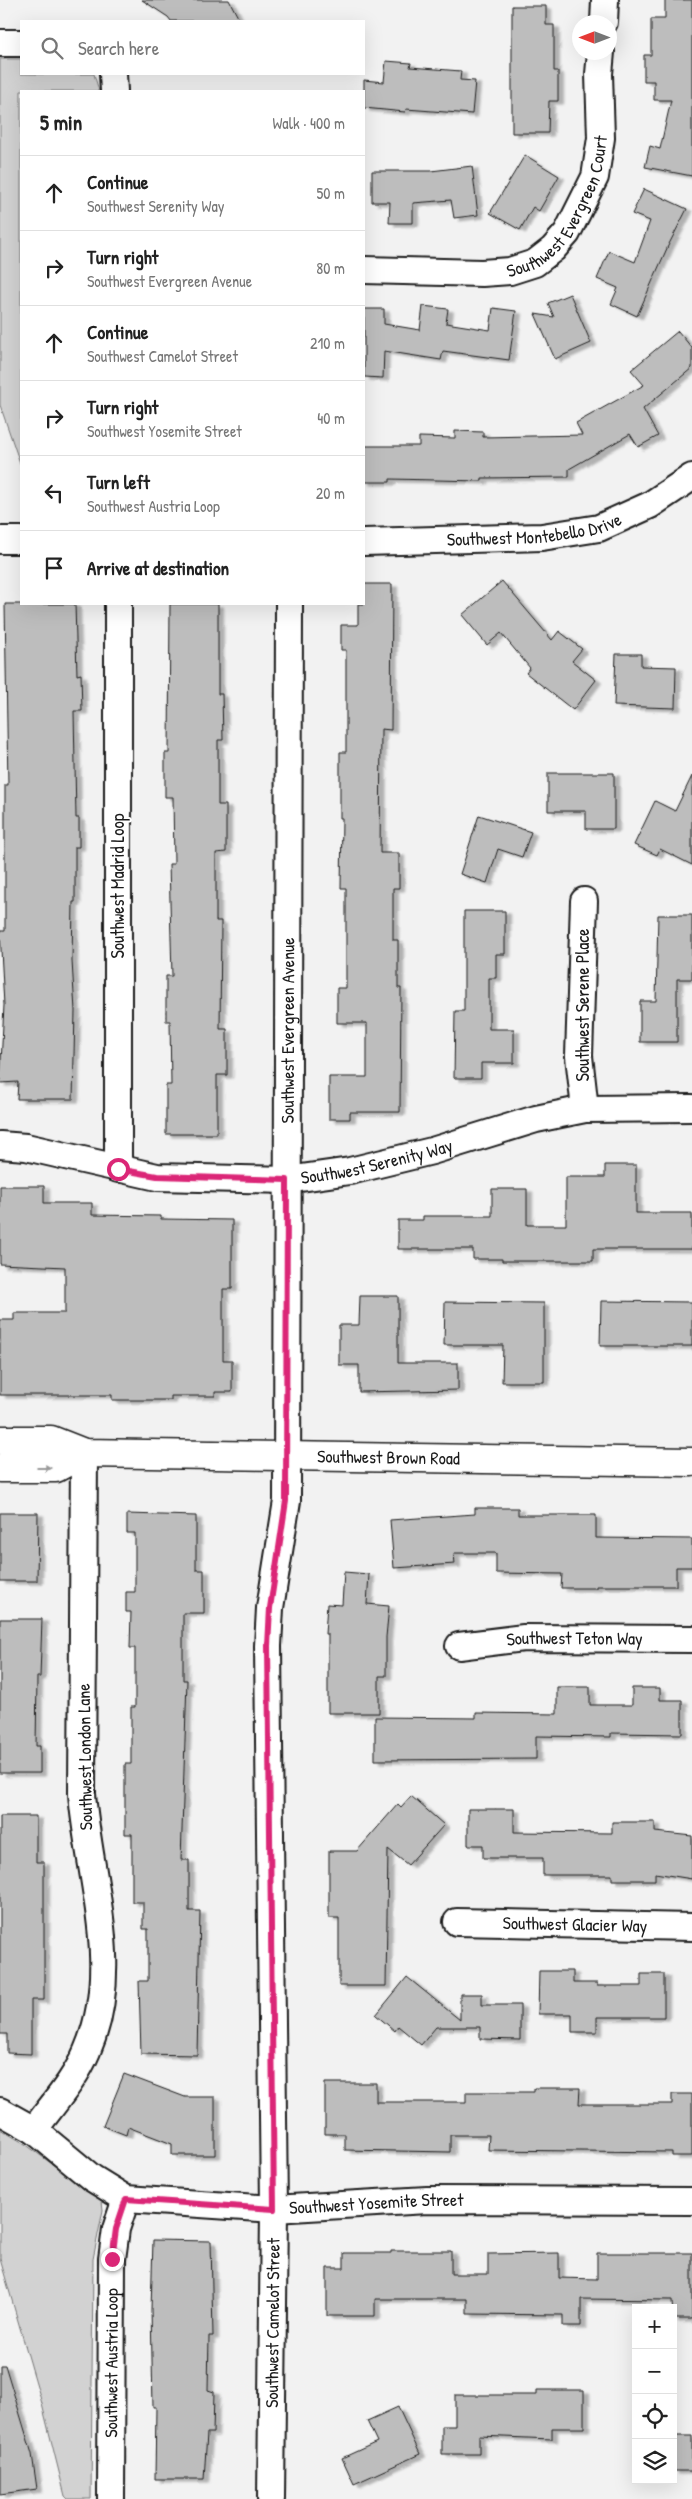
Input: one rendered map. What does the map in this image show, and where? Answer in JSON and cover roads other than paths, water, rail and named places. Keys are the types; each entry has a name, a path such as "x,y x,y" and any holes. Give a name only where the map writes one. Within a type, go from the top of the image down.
{"street":[{"path":"604,15 605,0"},
{"path":"0,43 20,43"},
{"name":"Southwest Evergreen Court","path":"365,270 482,273 510,271 535,263 553,249 568,233 595,177 601,138 600,60"},
{"path":"113,75 114,90"},
{"name":"Southwest Montebello Drive","path":"365,542 542,537 599,528 650,505 692,477"},
{"path":"0,540 20,540"},
{"name":"Southwest Madrid Loop","path":"118,605 118,1169"},
{"name":"Southwest Evergreen Avenue","path":"286,1457 289,605"},
{"name":"Southwest Serene Place","path":"584,901 579,1056 585,1109"},
{"name":"Southwest Serenity Way","path":"0,1146 26,1147 118,1169 157,1176 287,1180 350,1171 432,1151 536,1120 585,1109 692,1108"},
{"name":"Southwest Brown Road","path":"0,1440 51,1440 84,1453 692,1462"},
{"name":"Southwest Brown Road","path":"0,1468 56,1468 84,1453"},
{"name":"Southwest London Lane","path":"34,2130 70,2081 87,2051 102,1996 105,1967 103,1935 82,1794 84,1453"},
{"name":"Southwest Camelot Street","path":"271,2499 274,2209 268,1646 270,1608 286,1501 286,1457"},
{"name":"Southwest Teton Way","path":"459,1646 524,1638 692,1639"},
{"name":"Southwest Glacier Way","path":"457,1922 692,1927"},
{"name":"Southwest Yosemite Street","path":"0,2111 34,2130 92,2178 126,2199 274,2209 427,2200 692,2201"},
{"name":"Southwest Austria Loop","path":"111,2499 112,2259 116,2229 126,2199"}]}
